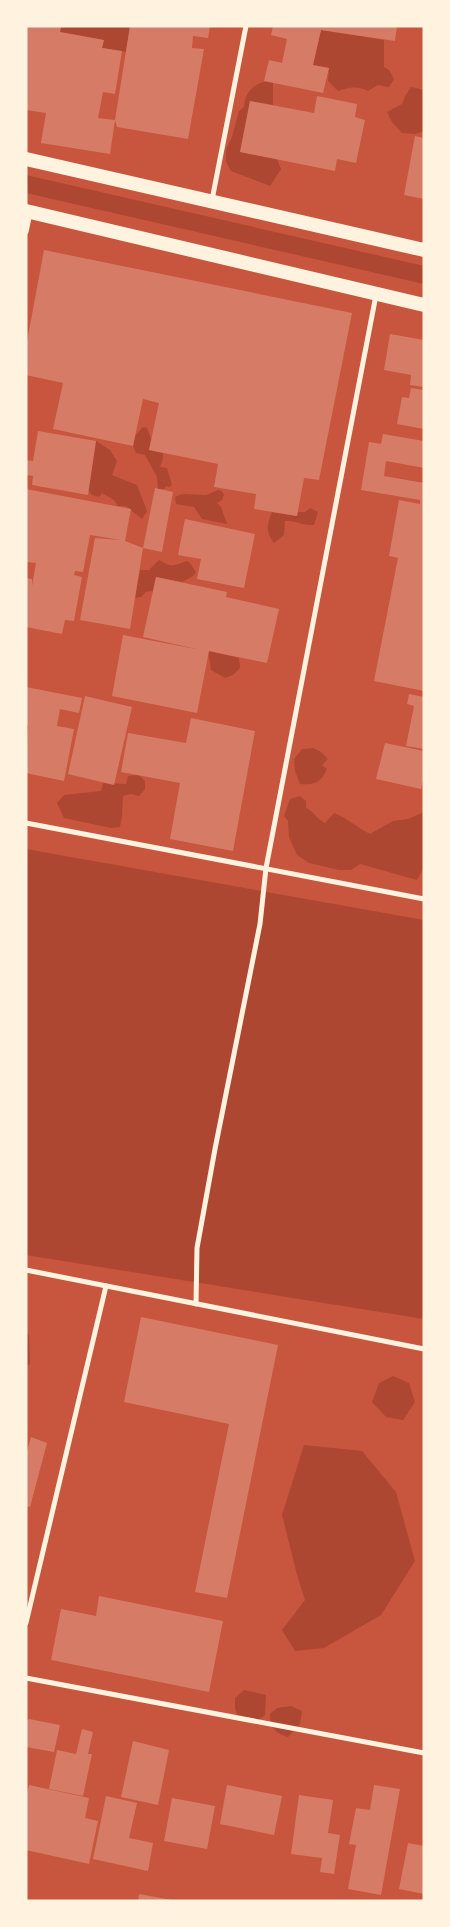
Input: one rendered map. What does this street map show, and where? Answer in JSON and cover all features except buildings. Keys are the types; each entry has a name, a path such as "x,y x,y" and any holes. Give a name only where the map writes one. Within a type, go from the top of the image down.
{"highway":[{"path":"26,159 424,250"},
{"path":"28,212 424,305"}],"street":[{"path":"212,200 246,26"},
{"path":"26,232 28,212"},
{"path":"196,1304 197,1248 260,924 266,868 376,294"},
{"path":"26,823 424,899"},
{"path":"26,1270 424,1348"},
{"path":"26,1623 106,1286"},
{"path":"26,1678 424,1754"}],"shaded area":[{"path":"61,26 130,26 126,52 102,48 103,40 60,32"},
{"path":"321,30 384,40 384,67 389,70 394,79 389,87 378,85 368,91 353,88 338,91 328,81 329,68 313,65"},
{"path":"267,81 273,82 273,105 250,101 240,152 277,159 281,169 270,186 231,171 226,162 226,150 232,137 239,111 244,107 248,93 258,84"},
{"path":"411,87 424,90 424,131 415,134 402,133 392,122 387,112 402,104"},
{"path":"26,175 424,266 424,284 26,193"},
{"path":"143,427 147,428 151,439 149,450 163,453 160,467 167,468 172,485 166,486 164,489 158,489 157,477 145,455 136,453 133,446 135,436"},
{"path":"96,441 110,450 117,461 112,475 137,485 147,511 142,519 126,506 118,506 114,500 102,493 99,497 92,495 88,490"},
{"path":"218,490 222,491 224,495 222,500 217,503 221,507 227,524 202,519 194,507 176,504 175,497 182,494 206,495"},
{"path":"310,508 318,512 314,525 285,521 284,535 274,543 269,535 268,528 272,512 297,516 298,512 305,512"},
{"path":"159,560 173,565 187,561 196,572 193,576 182,582 156,577 153,591 146,592 141,597 135,598 140,570 149,570"},
{"path":"208,651 239,658 240,668 233,675 225,678 211,670"},
{"path":"313,748 321,752 328,759 322,765 327,769 317,782 300,784 295,771 294,759 302,749"},
{"path":"139,775 145,781 145,789 139,796 131,794 123,796 120,827 111,828 64,818 57,803 64,795 101,791 103,783 126,784 128,776"},
{"path":"300,796 306,801 306,808 322,822 325,823 334,813 370,834 393,821 408,819 424,812 424,867 417,880 360,864 351,870 339,870 309,863 297,855 289,837 288,821 284,816 290,799"},
{"path":"26,849 424,920 424,1319 26,1255"},
{"path":"26,1332 29,1335 30,1364 26,1366"},
{"path":"393,1376 409,1383 415,1402 403,1420 386,1417 372,1402 379,1383"},
{"path":"304,1445 362,1451 396,1492 415,1561 381,1615 324,1648 295,1651 282,1630 305,1600 282,1515"},
{"path":"244,1690 266,1695 265,1715 256,1722 238,1718 235,1698"},
{"path":"291,1706 302,1711 300,1724 288,1737 274,1729 270,1714 277,1708"}]}
